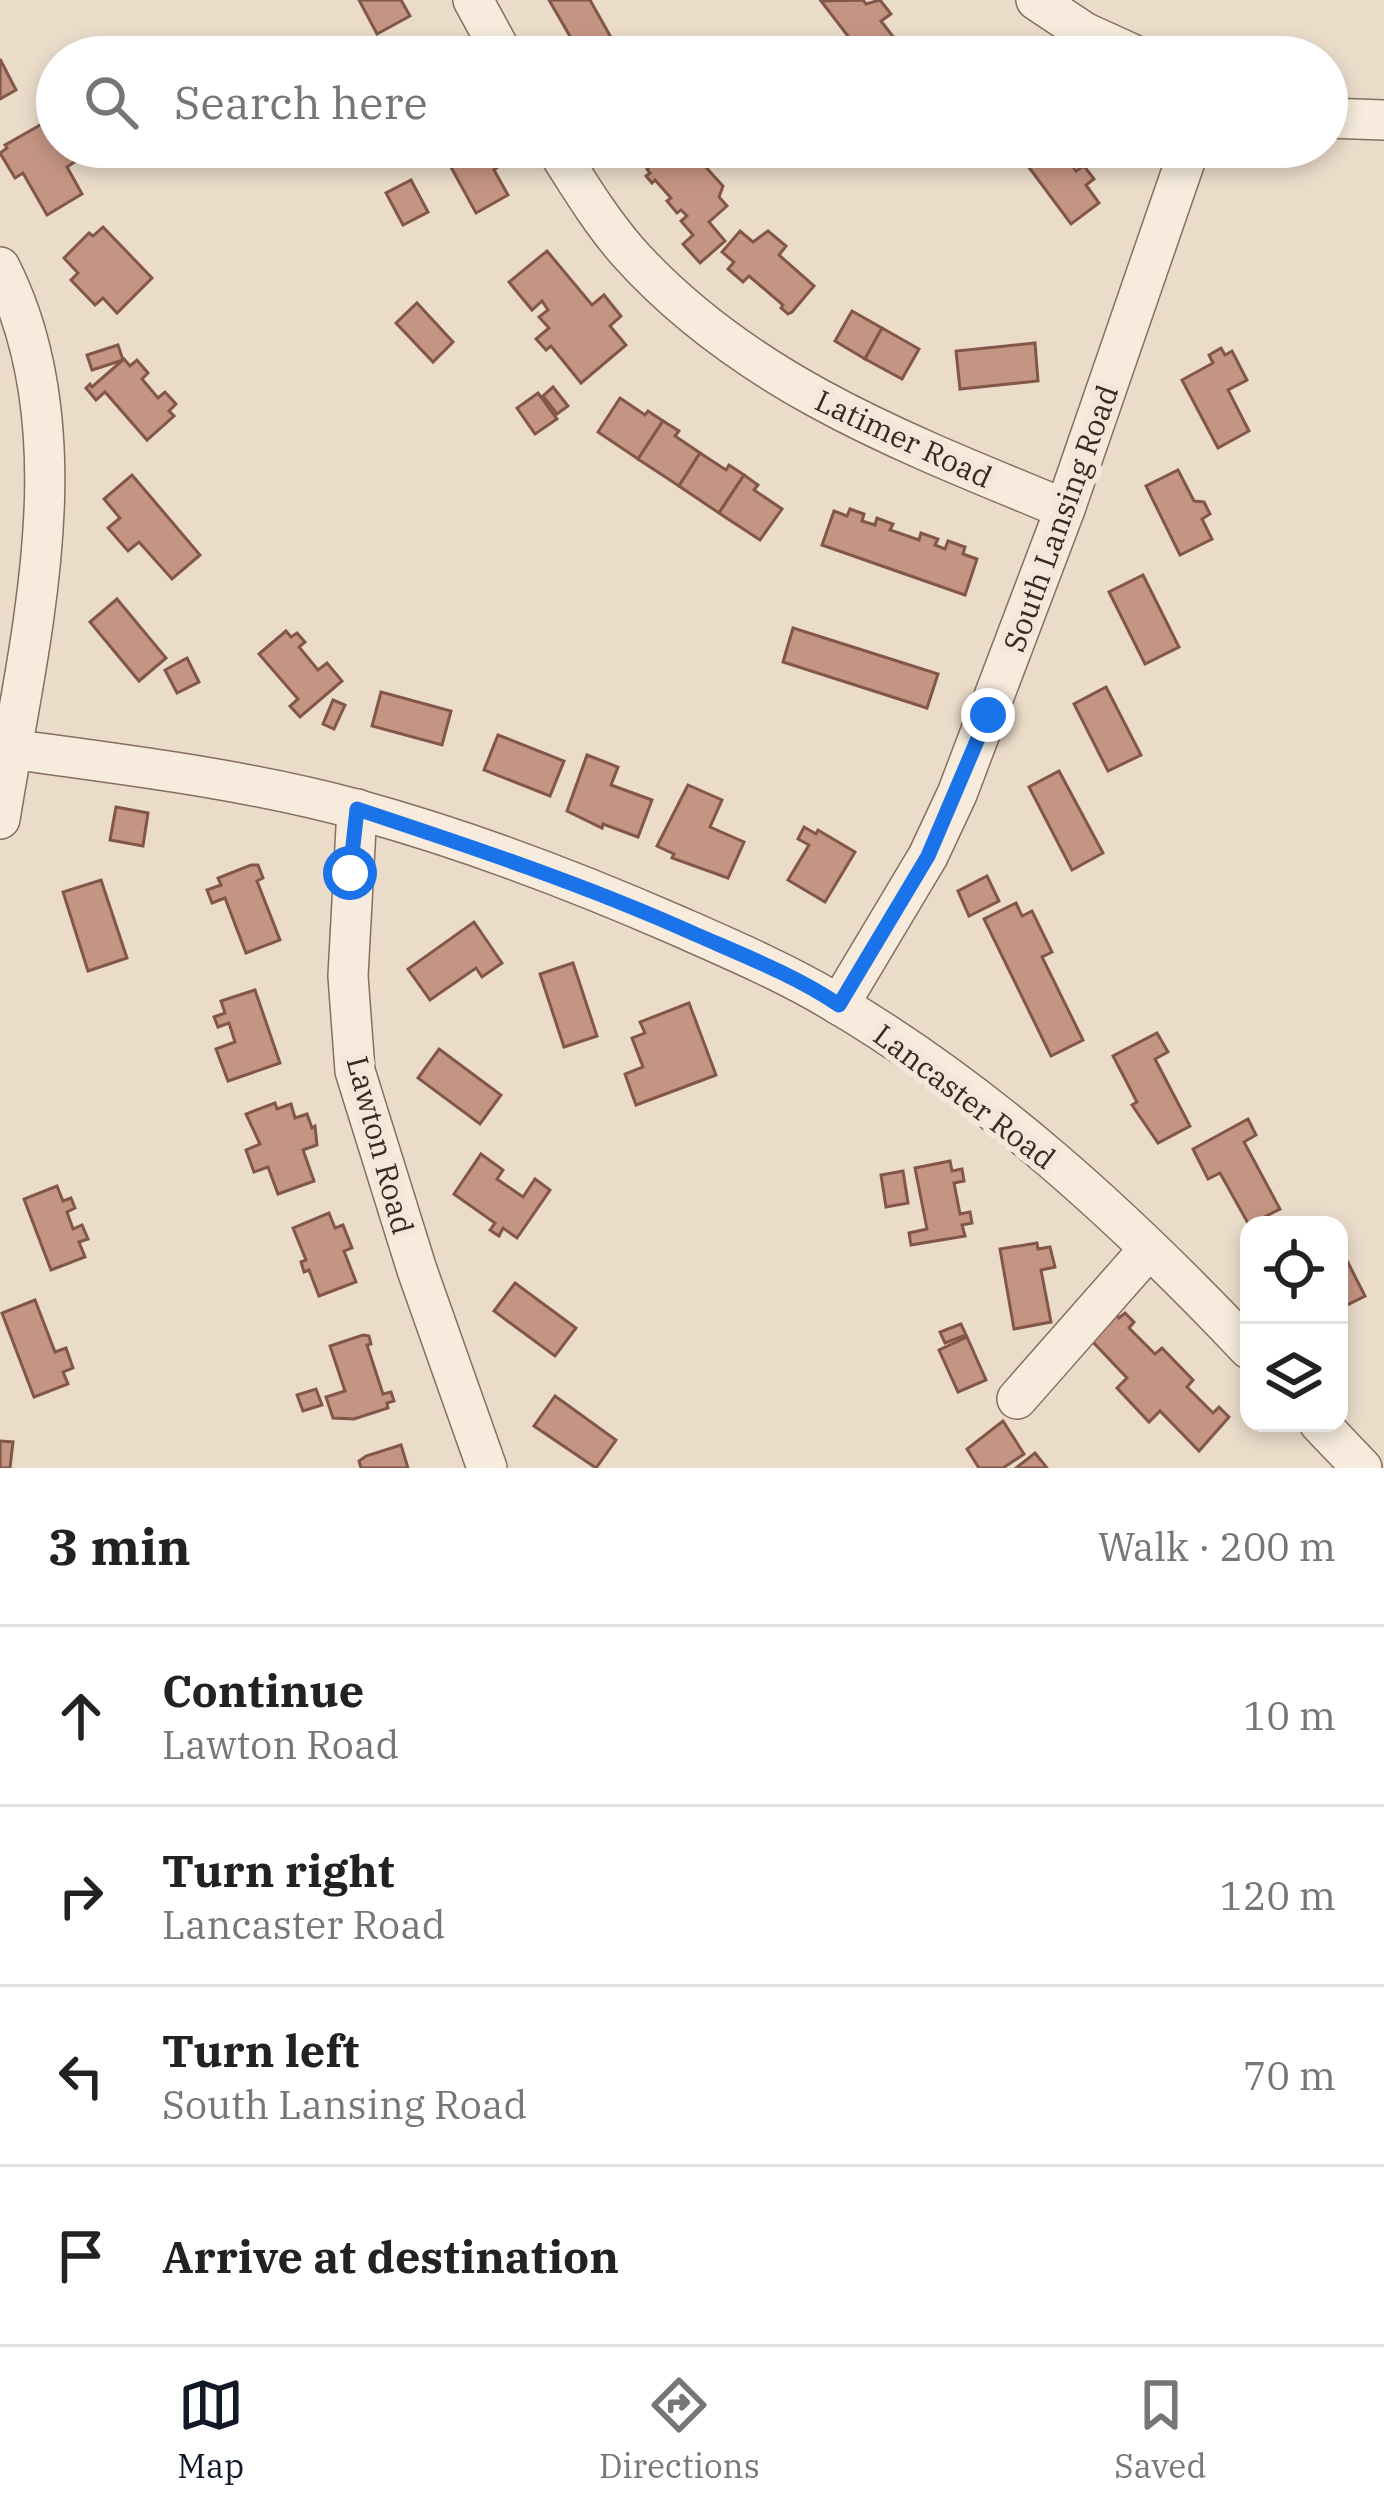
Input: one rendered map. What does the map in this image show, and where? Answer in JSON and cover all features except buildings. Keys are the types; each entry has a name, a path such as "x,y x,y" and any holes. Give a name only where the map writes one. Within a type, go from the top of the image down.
{"street":[{"path":"472,0 492,36"},
{"path":"1036,0 1093,36"},
{"path":"1348,119 1384,120"},
{"name":"Latimer Road","path":"569,168 631,255 753,360 877,432 1065,509"},
{"name":"South Lansing Road","path":"839,1005 928,856 957,794 1065,509 1183,168"},
{"path":"0,266 29,342 46,461 41,551 0,817"},
{"name":"Lancaster Road","path":"10,748 188,773 357,809 467,843 742,954 839,1005 1016,1128 1240,1340"},
{"name":"Lawton Road","path":"357,809 348,976 355,1071 410,1251 487,1468"},
{"path":"1017,1400 1149,1250"},
{"path":"1328,1432 1362,1468"}],"route":[{"path":"350,873 357,809 555,875 742,954 839,1005 928,856 988,715"}]}
